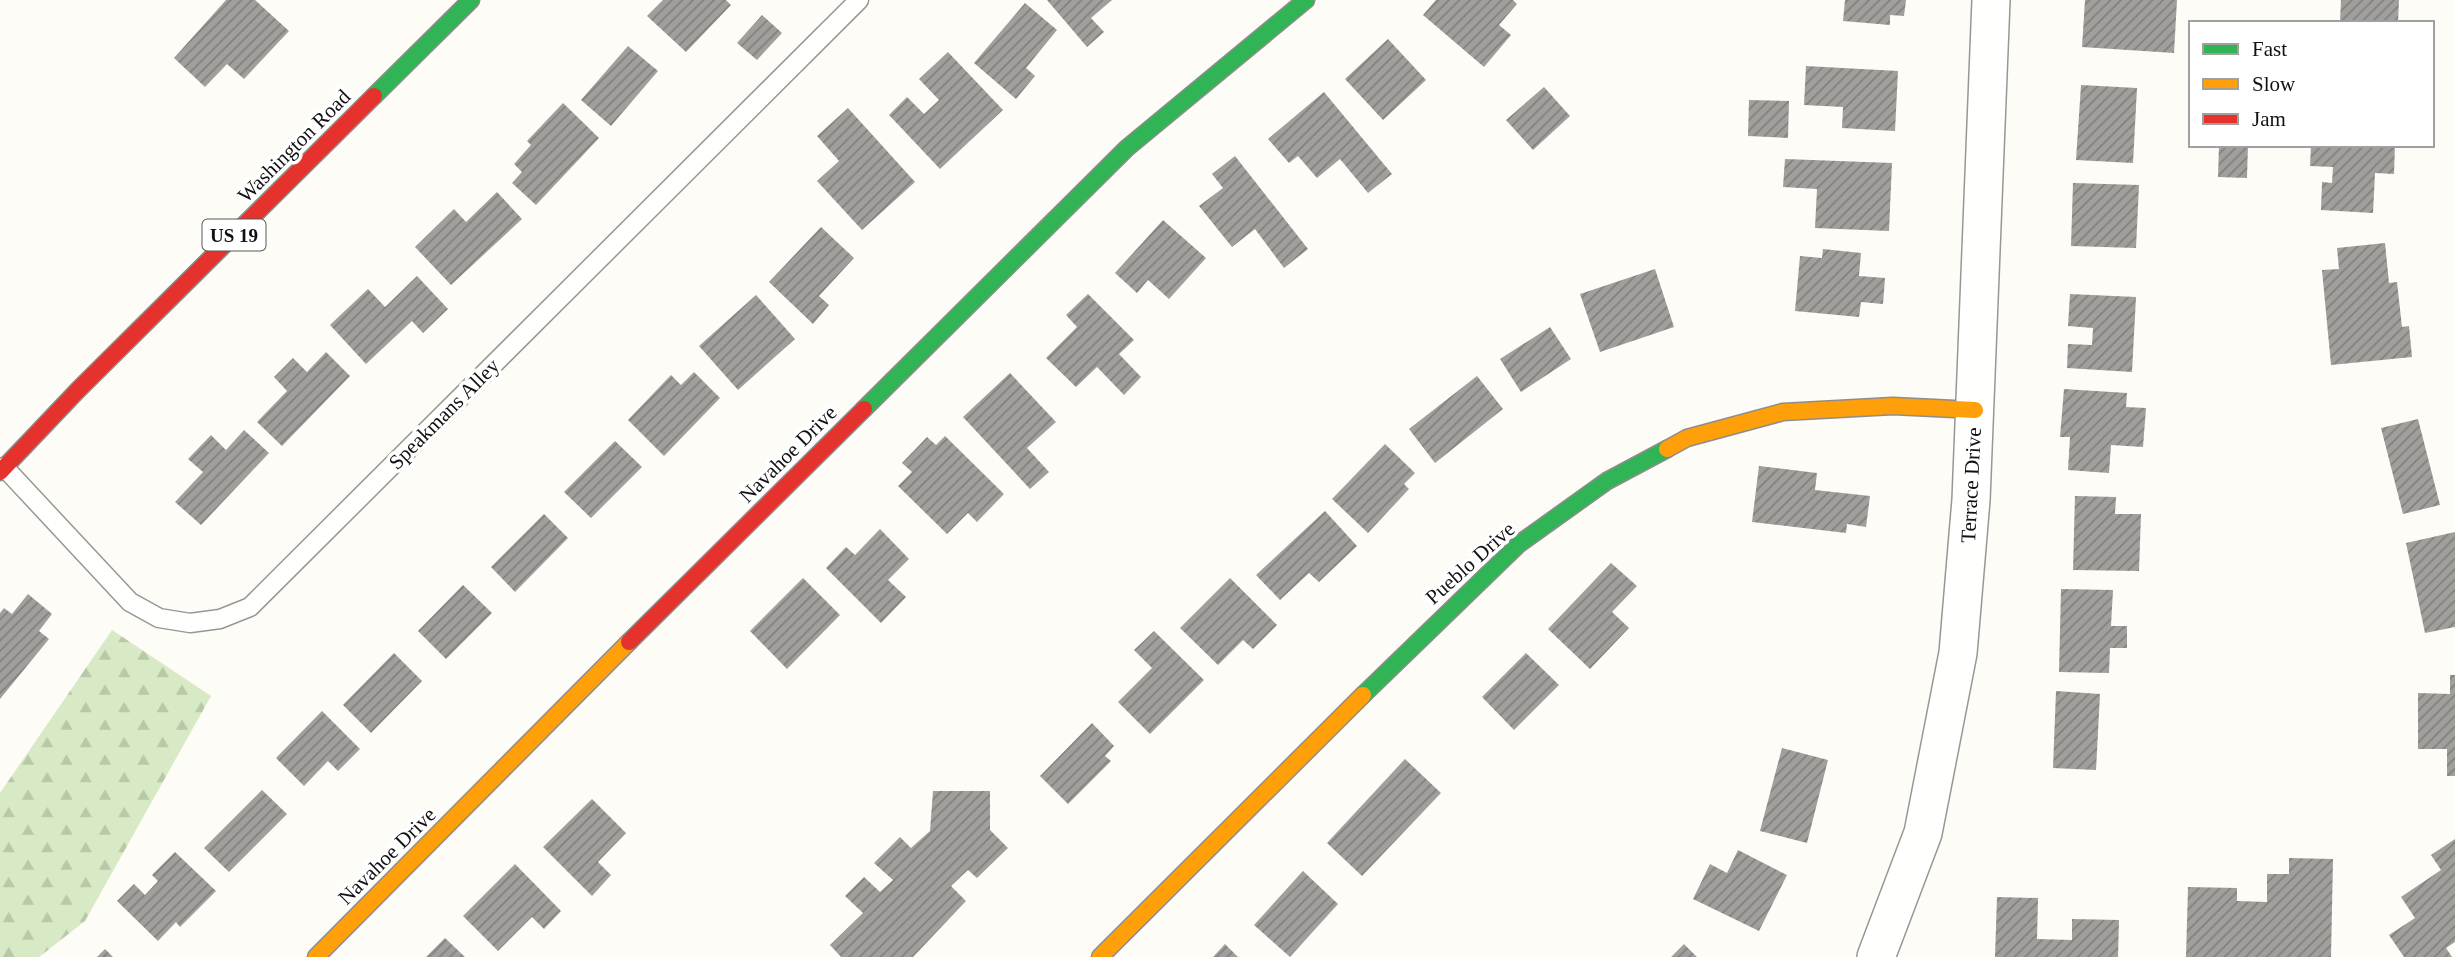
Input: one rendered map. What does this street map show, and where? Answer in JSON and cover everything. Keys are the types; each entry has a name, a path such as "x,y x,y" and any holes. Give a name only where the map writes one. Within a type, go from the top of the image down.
{"street":[{"name":"Washington Road","path":"2,470 78,390 471,0"},
{"name":"Navahoe Drive","path":"316,957 677,593 1127,148 1306,0"},
{"name":"Terrace Drive","path":"1876,957 1923,833 1958,653 1971,500 1991,0"},
{"name":"Pueblo Drive","path":"1100,957 1421,637 1519,544 1607,481 1687,438 1783,412 1893,406 1975,410"}],"lane":[{"name":"Speakmans Alley","path":"2,470 130,602 159,618 190,623 220,619 250,607 859,0"}],"green space":[{"path":"112,630 211,696 85,921 39,957 0,957 0,793"}],"building":[{"path":"226,0 255,0 289,31 244,79 227,64 205,87 174,58"},
{"path":"663,0 726,0 731,5 686,52 647,16"},
{"path":"1047,0 1112,0 1091,18 1104,32 1087,47"},
{"path":"1436,0 1513,0 1517,4 1499,25 1511,35 1484,67 1423,15"},
{"path":"1845,0 1906,0 1904,16 1890,15 1890,25 1843,21"},
{"path":"2085,0 2177,0 2174,53 2082,47"},
{"path":"2341,0 2399,0 2398,21 2340,21"},
{"path":"1025,3 1057,30 1026,68 1035,76 1016,99 974,63"},
{"path":"762,15 782,33 757,60 737,43"},
{"path":"1388,39 1426,80 1383,120 1345,79"},
{"path":"628,46 658,71 611,126 581,100"},
{"path":"948,52 1003,110 940,169 889,115 907,97 924,114 939,100 919,79"},
{"path":"1806,66 1898,71 1895,131 1842,128 1843,107 1804,105"},
{"path":"2081,85 2137,88 2133,163 2076,160"},
{"path":"1544,87 1570,116 1533,150 1506,120"},
{"path":"1324,92 1392,174 1368,193 1340,159 1317,178 1298,156 1289,163 1268,139"},
{"path":"1749,100 1789,101 1788,138 1748,136"},
{"path":"563,103 599,138 536,205 512,183 522,172 514,164 531,145 527,141"},
{"path":"848,108 915,182 862,230 817,181 839,161 817,136"},
{"path":"2219,147 2248,147 2247,178 2218,177"},
{"path":"2311,147 2395,147 2394,174 2375,173 2373,213 2321,210 2322,182 2332,183 2333,167 2310,166"},
{"path":"1235,156 1308,249 1284,268 1255,229 1232,247 1199,206 1223,188 1212,174"},
{"path":"1785,159 1892,163 1889,231 1815,228 1817,189 1783,187"},
{"path":"2073,183 2139,185 2136,248 2071,246"},
{"path":"497,192 522,219 451,285 415,247 454,209 466,222"},
{"path":"1163,220 1206,258 1169,299 1148,280 1137,293 1115,273"},
{"path":"821,227 854,258 819,296 829,305 813,324 769,282"},
{"path":"2385,243 2389,283 2397,282 2402,327 2409,326 2412,357 2331,365 2322,270 2339,269 2337,248"},
{"path":"1823,249 1861,253 1859,276 1885,278 1883,304 1861,302 1859,317 1795,311 1800,256 1822,258"},
{"path":"1655,269 1674,327 1600,352 1580,294"},
{"path":"417,276 448,309 423,333 412,321 366,364 330,325 368,289 385,307"},
{"path":"1088,294 1134,340 1119,354 1141,377 1124,395 1097,367 1076,387 1046,358 1077,327 1066,315"},
{"path":"2070,294 2136,297 2132,372 2067,368 2068,344 2092,345 2093,328 2068,326"},
{"path":"756,295 795,339 738,390 699,346"},
{"path":"1550,327 1571,359 1521,392 1500,359"},
{"path":"326,352 350,376 282,446 257,422 287,391 274,377 293,358 307,372"},
{"path":"694,372 720,398 664,456 628,420 671,375 681,385"},
{"path":"1010,373 1056,422 1027,448 1049,472 1030,489 963,417"},
{"path":"1477,376 1503,409 1435,463 1409,429"},
{"path":"2064,389 2127,393 2126,407 2146,408 2143,447 2111,445 2109,473 2068,470 2070,437 2060,437"},
{"path":"2418,419 2440,505 2403,514 2381,428"},
{"path":"244,430 269,453 201,525 175,502 203,472 188,459 211,435 226,450"},
{"path":"945,436 1004,494 977,522 968,513 947,534 898,486 912,472 902,463 927,437 936,445"},
{"path":"615,441 642,467 591,518 564,492"},
{"path":"1385,444 1415,473 1404,484 1409,489 1368,533 1332,499"},
{"path":"1759,466 1817,473 1815,490 1870,496 1866,527 1847,524 1846,533 1752,522"},
{"path":"2075,496 2116,497 2115,514 2141,514 2139,571 2073,570"},
{"path":"1325,511 1357,546 1319,582 1309,573 1280,600 1256,575"},
{"path":"544,514 568,538 515,592 491,567"},
{"path":"880,529 909,559 888,580 906,597 881,623 826,568 846,547 855,555"},
{"path":"2455,532 2455,627 2425,633 2406,543"},
{"path":"1611,563 1637,586 1612,612 1629,628 1590,669 1548,629"},
{"path":"803,578 840,615 787,669 750,631"},
{"path":"1230,578 1277,625 1253,649 1243,640 1218,665 1180,628"},
{"path":"463,585 492,613 446,659 418,631"},
{"path":"2061,589 2113,590 2111,626 2127,626 2127,648 2110,648 2109,673 2059,672"},
{"path":"28,594 52,614 39,631 49,639 0,699 0,613 4,608 12,614"},
{"path":"1154,631 1204,680 1150,734 1118,702 1152,668 1134,650"},
{"path":"394,653 422,681 371,733 343,705"},
{"path":"1526,653 1559,685 1514,730 1482,697"},
{"path":"2450,675 2455,675 2455,776 2447,776 2447,749 2418,749 2418,693 2450,694"},
{"path":"2056,691 2100,694 2096,770 2053,768"},
{"path":"322,711 360,749 338,771 328,761 304,786 276,758"},
{"path":"1092,723 1114,746 1105,756 1111,761 1068,804 1040,776"},
{"path":"1782,748 1828,760 1807,843 1760,831"},
{"path":"1405,759 1441,793 1362,876 1327,843"},
{"path":"262,790 287,814 229,872 204,848"},
{"path":"933,791 990,791 990,830 1008,848 977,878 968,870 951,886 966,901 913,957 841,957 830,945 863,913 845,896 864,877 880,892 893,880 874,863 900,837 911,848 930,831"},
{"path":"592,799 626,833 598,862 611,875 592,896 543,847"},
{"path":"2455,839 2455,942 2446,948 2452,957 2404,957 2389,935 2415,918 2401,897 2441,870 2431,855"},
{"path":"1738,850 1787,875 1759,931 1693,899 1710,864 1727,873"},
{"path":"175,852 216,891 180,927 176,922 158,941 117,901 134,884 145,895 158,881 152,875"},
{"path":"2289,858 2333,859 2331,957 2186,957 2188,887 2237,888 2237,901 2267,902 2267,874 2289,874"},
{"path":"515,864 561,911 544,929 532,917 498,951 463,916"},
{"path":"1303,871 1338,904 1290,957 1254,925"},
{"path":"1997,897 2038,898 2037,939 2072,940 2072,919 2119,920 2118,957 1995,957"},
{"path":"445,938 465,957 426,957"},
{"path":"1225,944 1238,957 1213,957"},
{"path":"1684,944 1697,957 1671,957"},
{"path":"105,949 113,957 97,957"}],"traffic: fast":[{"path":"374,96 471,0"},
{"path":"864,409 1127,148 1306,0"},
{"path":"1363,695 1519,544 1607,481 1667,449"}],"traffic: slow":[{"path":"1667,449 1687,438 1783,412 1893,406 1975,410"},
{"path":"316,957 629,642"},
{"path":"1100,957 1363,695"}],"traffic: jam":[{"path":"0,472 78,390 374,96"},
{"path":"629,642 864,409"}]}
